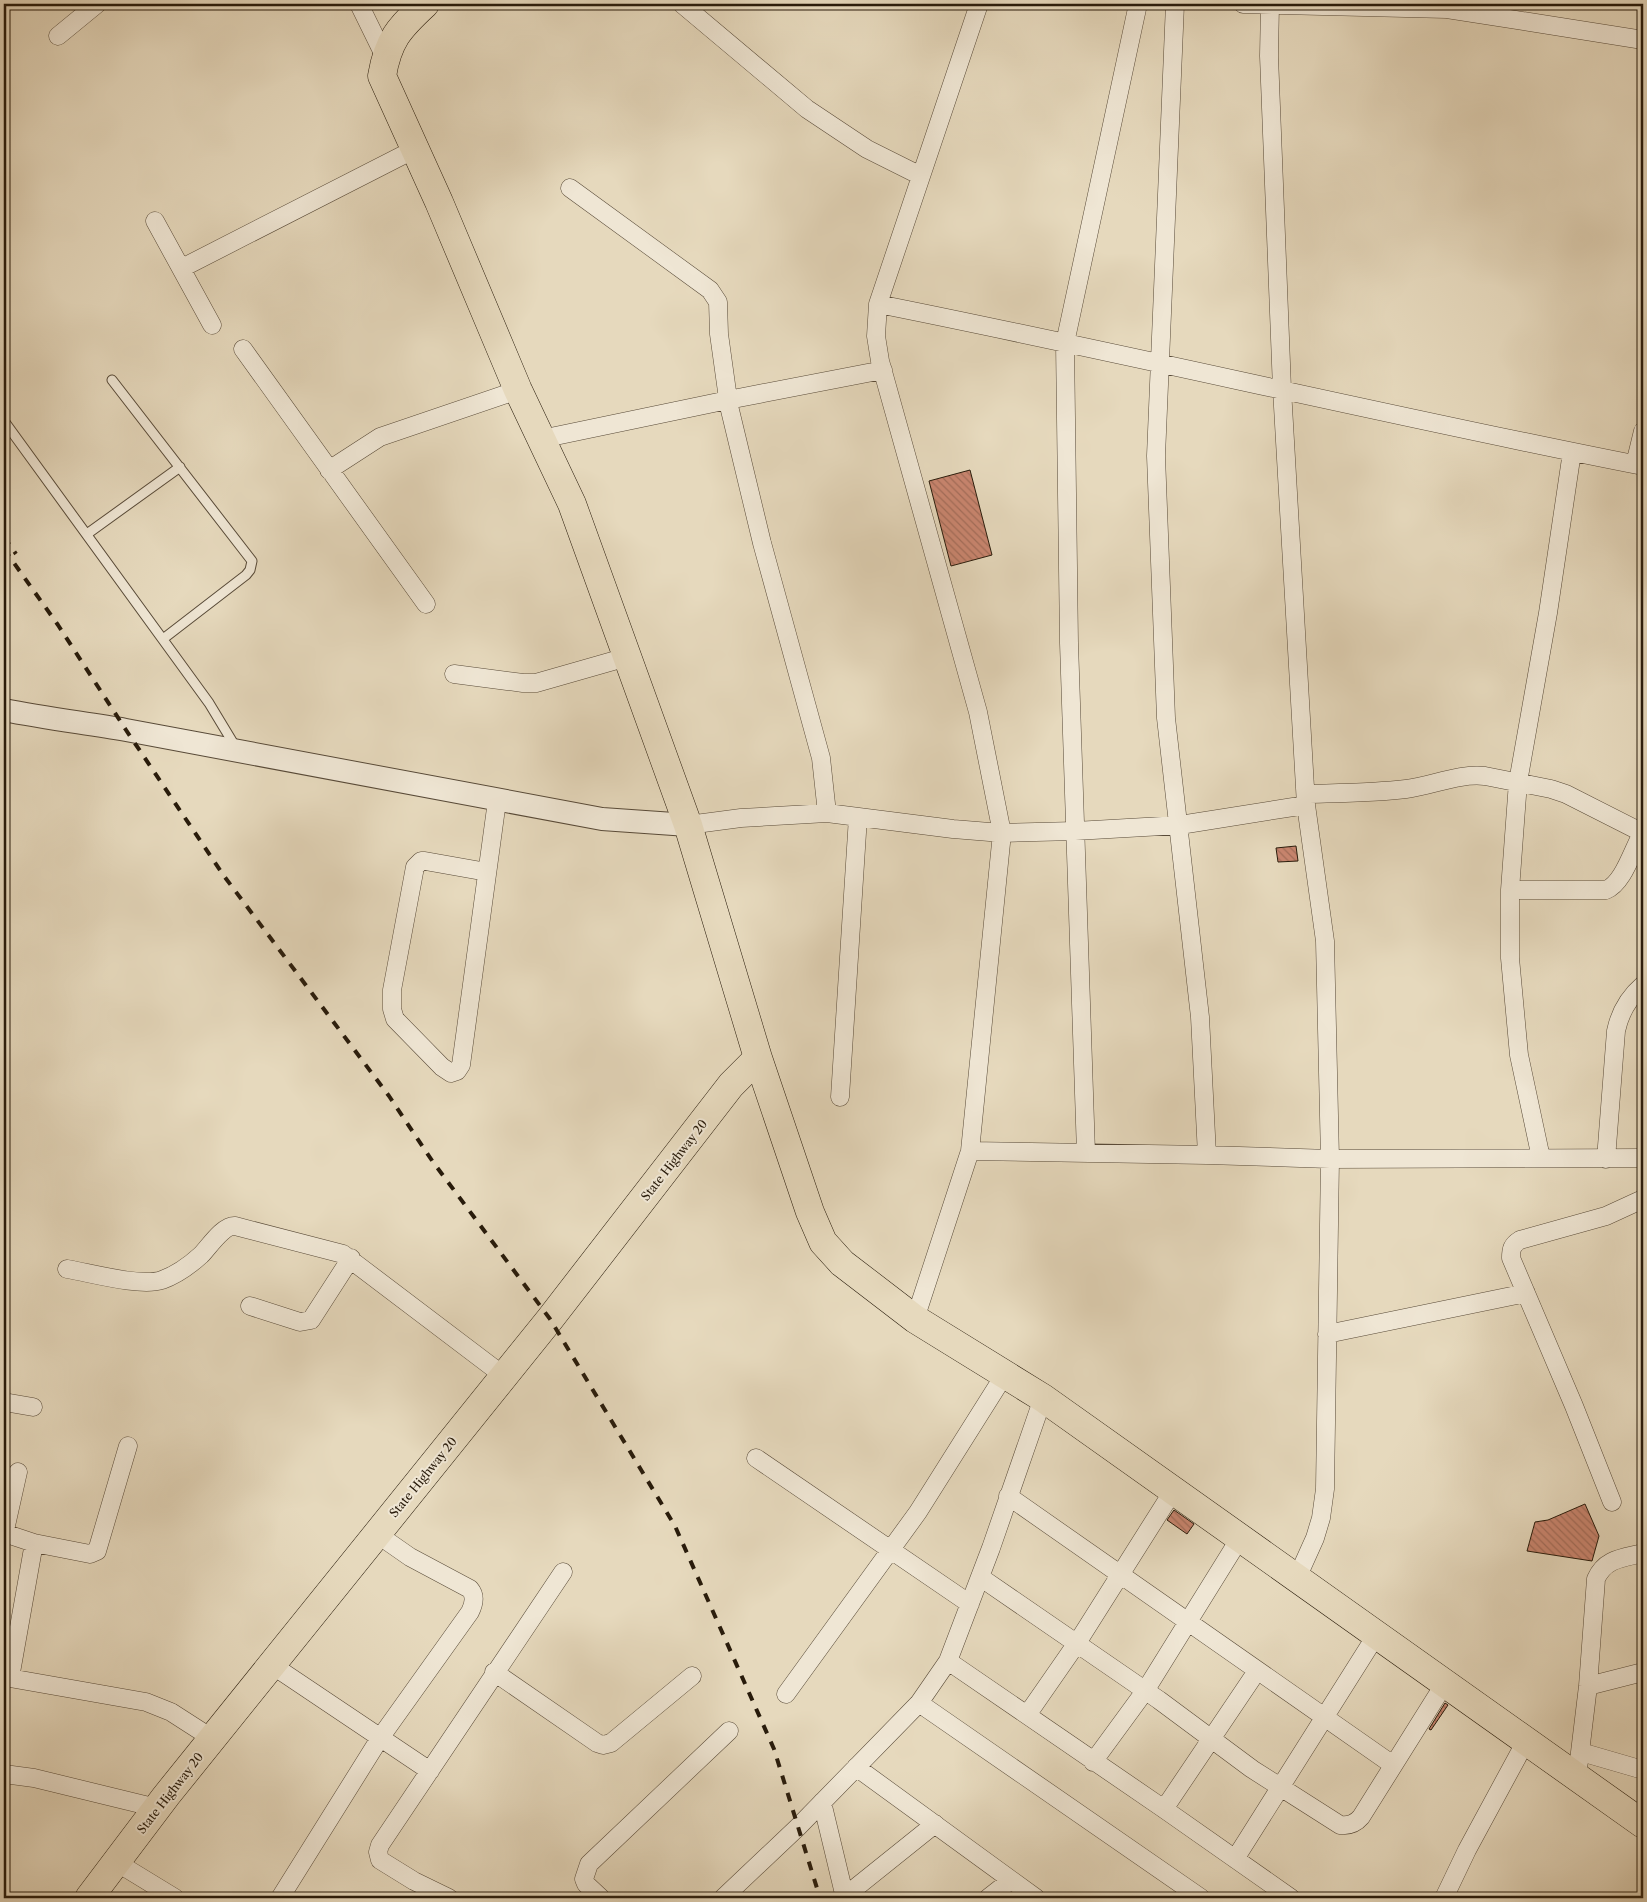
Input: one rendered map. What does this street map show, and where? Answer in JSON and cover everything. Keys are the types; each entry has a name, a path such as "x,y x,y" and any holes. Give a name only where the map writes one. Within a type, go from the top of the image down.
{"main road":[{"path":"426,4 403,24 385,58 382,76 439,202 518,390 572,504 688,825 758,1058 810,1212 823,1242 842,1263 915,1319 1042,1398 1526,1741 1579,1764 1643,1824"},
{"name":"State Highway 20","path":"89,1898 157,1808 504,1376 732,1085 758,1058"}],"street":[{"path":"58,36 97,4"},
{"path":"359,4 385,58"},
{"path":"682,4 807,109 867,149 921,176"},
{"path":"915,1319 970,1151 1002,833 978,712 883,370 876,336 878,304 979,4"},
{"path":"1086,1153 1068,643 1065,343 1138,4"},
{"path":"1175,4 1156,456 1156,499 1166,718 1180,825 1200,1017 1207,1155"},
{"path":"1243,4 1447,6 1643,40"},
{"path":"1270,4 1268,56 1282,389 1306,800 1325,941 1330,1159 1325,1489 1321,1518 1315,1538 1297,1578"},
{"path":"182,268 415,149"},
{"path":"570,188 710,290 718,302 719,334 728,400 762,543 821,758 827,813"},
{"path":"155,221 212,325"},
{"path":"878,304 1639,465 1643,431"},
{"path":"243,349 426,604"},
{"path":"541,439 883,370"},
{"path":"329,470 380,437 518,390"},
{"path":"1541,1158 1519,1055 1510,958 1510,890 1518,782 1548,613 1572,452"},
{"path":"454,674 522,683 536,683 627,657"},
{"path":"4,710 238,751 602,820 688,825 741,818 827,813 953,829 1002,833 1075,831 1180,825 1306,800 1404,789 1474,775 1518,782 1566,794 1643,833 1618,880 1611,888 1606,890 1510,890"},
{"path":"488,872 425,861 421,861 414,868 392,990 392,1009 395,1019 448,1072 455,1072 461,1065 488,872 497,801"},
{"path":"840,1098 858,817"},
{"path":"1606,1158 1619,1017 1629,1000 1643,985"},
{"path":"970,1151 1330,1159 1643,1158"},
{"path":"1612,1502 1574,1406 1510,1258 1514,1243 1520,1240 1606,1216 1643,1199"},
{"path":"67,1269 142,1282 161,1280 174,1275 201,1255 226,1228 233,1225 332,1250 351,1258 504,1376"},
{"path":"250,1306 300,1322 311,1320 351,1258"},
{"path":"1327,1334 1526,1293"},
{"path":"786,1694 918,1512 1005,1374"},
{"path":"723,1898 919,1704 948,1661 980,1577 1042,1398"},
{"path":"4,1402 34,1406"},
{"path":"18,1472 5,1530 7,1534 34,1543 90,1554 97,1551 128,1446"},
{"path":"756,1458 970,1604"},
{"path":"1027,1715 1077,1643 1173,1491"},
{"path":"1008,1496 1393,1765"},
{"path":"280,1898 380,1738 470,1612 474,1601 473,1593 470,1589 410,1557 377,1534"},
{"path":"1093,1762 1145,1691 1240,1538"},
{"path":"34,1543 7,1677 146,1702 171,1712 213,1739"},
{"path":"1643,1552 1611,1561 1600,1570 1596,1578 1588,1686 1579,1764 1643,1770"},
{"path":"449,1898 390,1868 380,1860 378,1852 380,1845 494,1672 563,1572"},
{"path":"980,1577 1211,1737 1280,1788 1340,1825 1348,1826 1357,1822 1361,1817 1445,1683"},
{"path":"1235,1859 1377,1634"},
{"path":"948,1661 1291,1898"},
{"path":"272,1665 430,1771"},
{"path":"1164,1809 1257,1671"},
{"path":"494,1672 597,1744 611,1743 692,1676"},
{"path":"1588,1686 1643,1672"},
{"path":"919,1704 1200,1898"},
{"path":"601,1898 586,1884 584,1879 589,1864 729,1732"},
{"path":"1444,1898 1467,1850 1526,1741"},
{"path":"856,1767 1036,1898"},
{"path":"4,1774 34,1778 157,1808"},
{"path":"822,1802 844,1897 935,1824"},
{"path":"116,1862 175,1898"},
{"path":"988,1898 1011,1880"}],"lane":[{"path":"112,380 250,558 252,565 246,575 163,639"},
{"path":"4,421 209,703 238,751"},
{"path":"86,534 180,467"}],"building":[{"path":"970,470 992,555 951,566 929,481"},
{"path":"1296,846 1298,861 1278,862 1276,848"},
{"path":"1585,1504 1599,1536 1592,1561 1527,1551 1535,1522 1548,1520"},
{"path":"1174,1510 1194,1524 1187,1534 1167,1520"},
{"path":"1445,1703 1448,1705 1431,1730 1429,1729"}],"railway":[{"path":"4,537 16,554"},
{"path":"4,549 58,625 224,876 389,1096 433,1162 550,1319 675,1526 774,1749 820,1898"}]}
